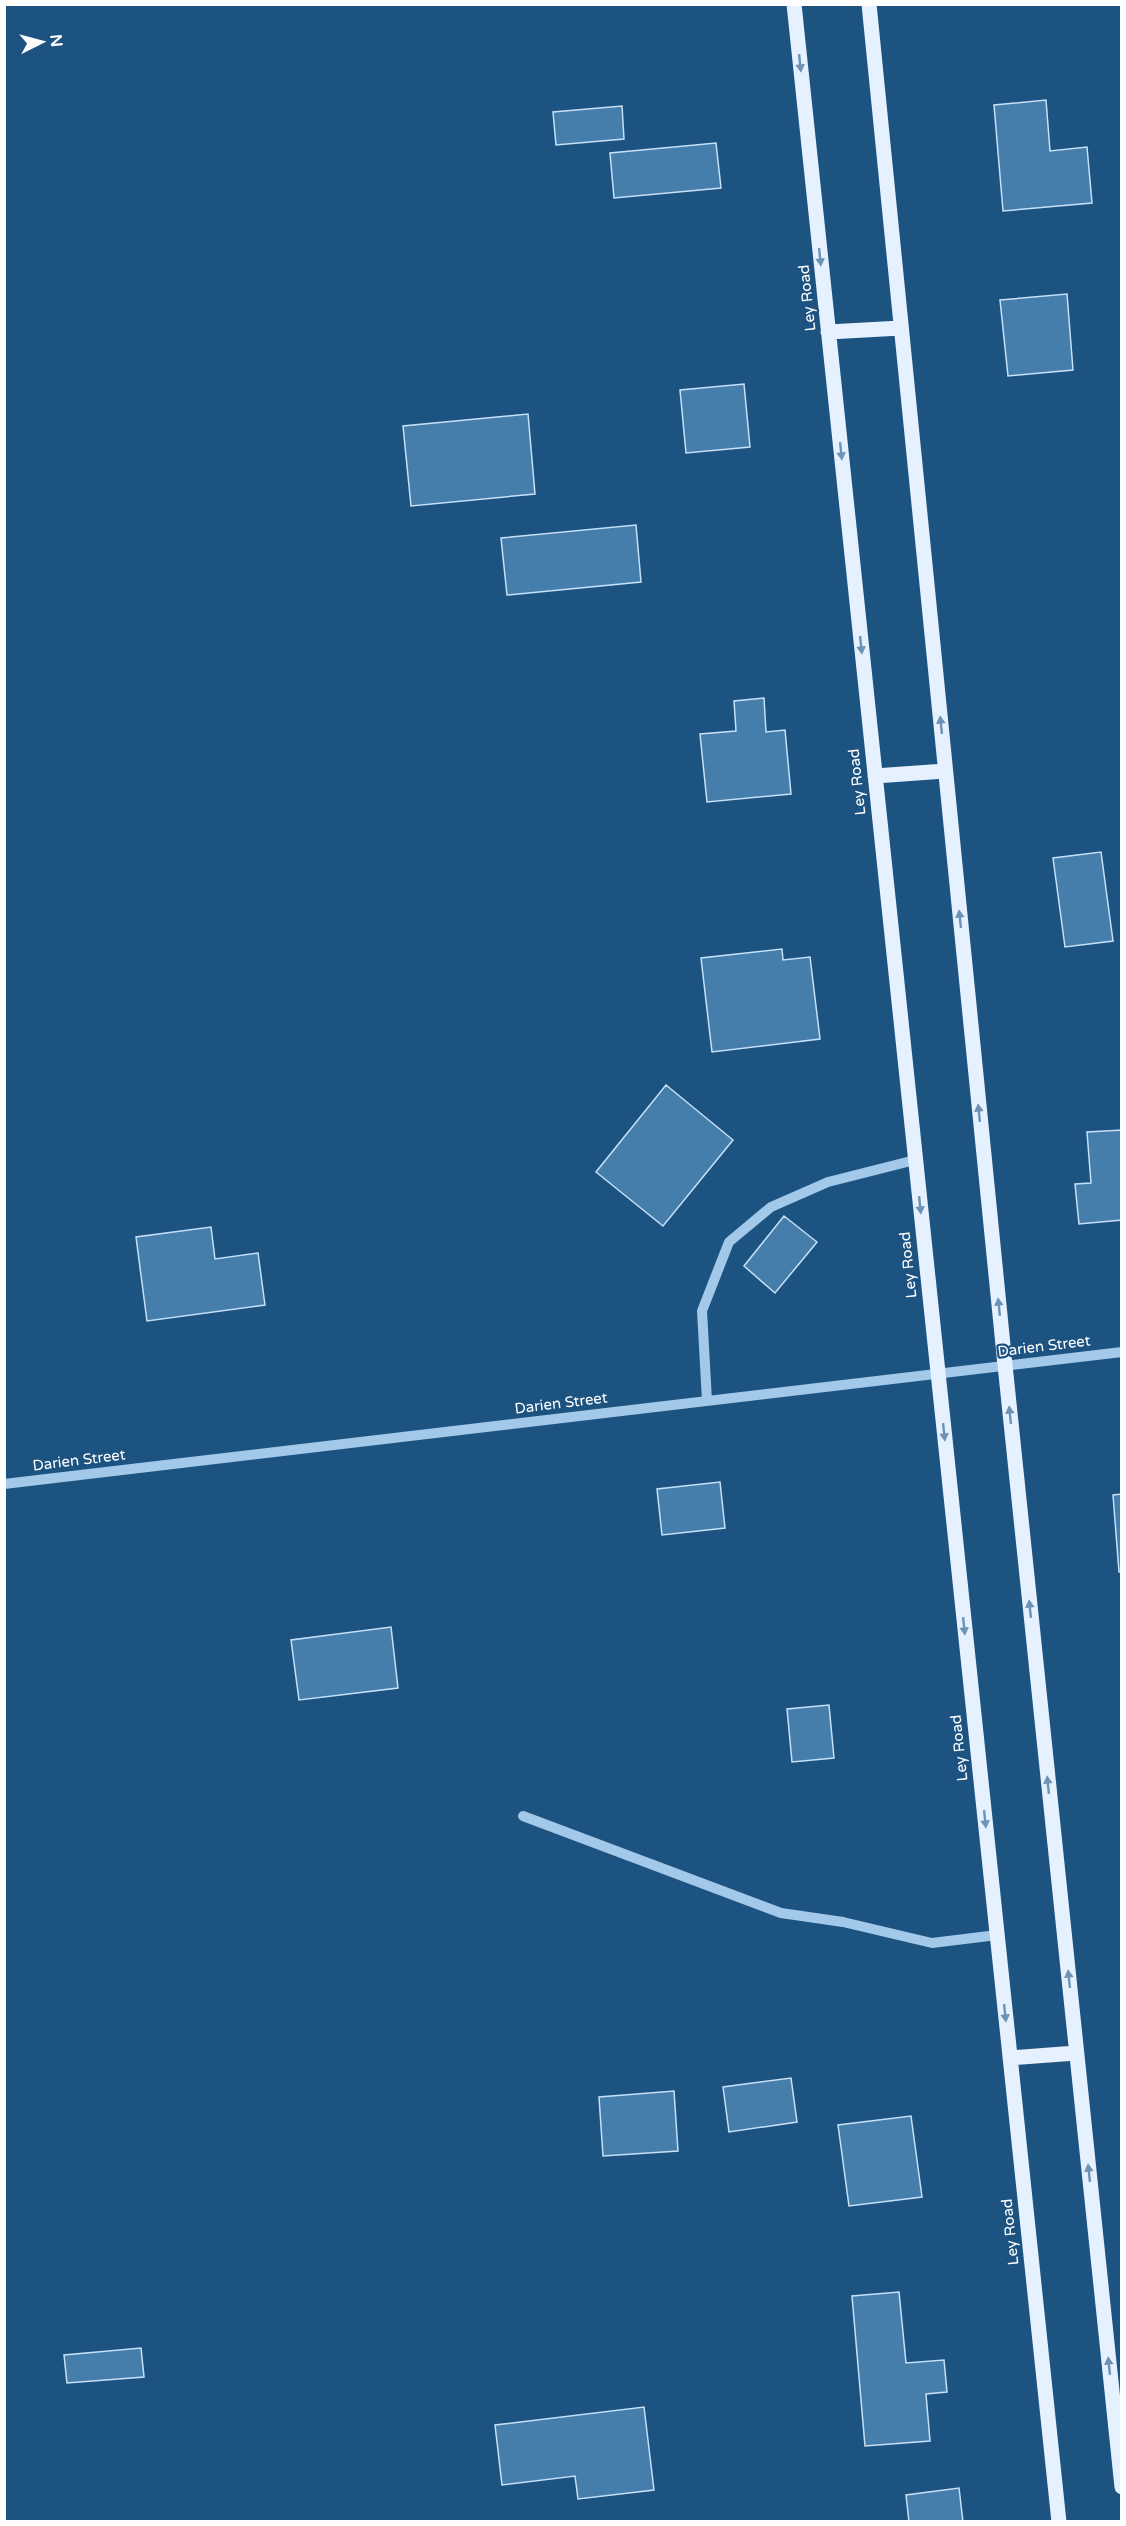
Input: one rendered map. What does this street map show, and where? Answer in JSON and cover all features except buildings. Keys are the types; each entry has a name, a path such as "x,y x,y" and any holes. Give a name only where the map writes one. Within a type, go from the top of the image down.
{"main road":[{"name":"Ley Road","path":"794,4 1059,2522"},
{"path":"869,4 1005,1365 1122,2487"},
{"path":"828,332 901,328"},
{"path":"875,776 945,771"},
{"path":"1010,2058 1076,2052"}],"street":[{"path":"707,1401 702,1311 729,1242 771,1207 828,1182 915,1160"},
{"name":"Darien Street","path":"4,1484 1122,1352"},
{"path":"523,1816 781,1913 843,1922 933,1943 997,1935"}]}
